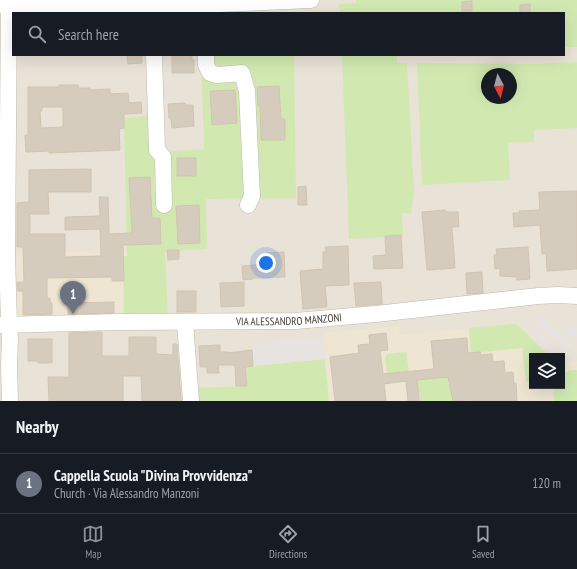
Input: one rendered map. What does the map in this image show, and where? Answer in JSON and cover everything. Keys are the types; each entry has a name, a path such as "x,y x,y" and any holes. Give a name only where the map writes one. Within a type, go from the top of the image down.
{"street":[{"path":"10,401 8,367 10,338 4,325 6,3 151,6 206,9 311,0"},
{"path":"154,56 157,150 163,157 164,205"},
{"path":"206,56 206,65 210,73 217,75 242,73 245,81 247,91 252,196 248,205"},
{"name":"VIA ALESSANDRO MANZONI","path":"4,325 118,322 296,321 543,296 577,296"},
{"path":"185,322 191,401"}],"shaded area":[{"path":"0,0 577,0 577,401 0,401"},
{"path":"165,250 168,316 17,323 17,253"},
{"path":"545,318 577,348 566,350 534,319"},
{"path":"512,324 518,325 546,353 529,353 529,389 565,389 565,362 577,361 577,401 386,401 381,354 369,355 359,353 330,357 335,401 197,401 196,388 247,386 245,367 325,359 322,333 399,326 400,335"},
{"path":"568,326 577,329 577,337 565,333"},
{"path":"535,329 544,337 543,339 557,353 551,353 532,332"},
{"path":"323,337 325,359 253,366 251,344"}],"green space":[{"path":"356,0 577,0 577,47 565,47 565,12 340,12 339,4 356,3"},
{"path":"201,56 294,56 296,198 206,199 207,249 165,251 168,316 124,316 123,256 127,256 124,118 154,116 164,152 204,149"},
{"path":"342,56 397,56 397,63 407,63 414,191 411,213 402,213 403,236 349,239"},
{"path":"577,62 577,128 534,130 534,142 508,143 510,180 422,185 417,63 534,64"},
{"path":"512,324 518,325 546,353 529,353 529,382 526,382 522,348 471,353 469,328"},
{"path":"406,352 409,371 387,374 385,357 387,354"},
{"path":"325,359 329,401 197,401 196,388 247,386 245,367"},
{"path":"577,370 577,401 554,401 553,389 565,389 565,372"},
{"path":"448,377 453,401 419,401 417,380"}],"building":[{"path":"472,1 472,11 462,11 462,2"},
{"path":"530,4 530,12 520,12 520,5"},
{"path":"127,56 142,56 142,63 128,64"},
{"path":"172,56 192,56 192,60 194,60 194,73 172,73"},
{"path":"59,85 78,85 78,88 90,88 90,90 110,89 110,94 128,93 129,103 141,102 142,113 124,114 124,128 119,129 120,150 49,153 49,151 26,152 25,135 28,135 28,87 59,87","holes":["42,107 63,107 63,127 41,128 40,111 42,111"]},
{"path":"279,86 281,119 285,119 285,140 261,140 260,106 258,106 257,87"},
{"path":"235,90 237,123 212,125 210,91"},
{"path":"185,103 186,105 193,105 194,126 172,128 171,119 169,118 168,104"},
{"path":"177,158 196,158 196,176 177,176"},
{"path":"91,169 91,192 48,192 49,214 30,214 30,234 65,234 65,257 101,256 100,229 65,230 65,217 100,216 99,197 108,197 109,234 132,233 129,178 150,177 152,218 160,218 161,244 123,245 124,281 112,281 112,277 47,278 47,299 50,298 50,303 52,303 52,314 23,315 23,291 18,291 17,282 24,282 23,247 17,247 17,203 29,202 29,170"},
{"path":"306,186 307,205 298,205 298,187"},
{"path":"577,191 577,269 547,271 546,253 542,254 540,225 514,227 513,213 520,213 519,211 540,210 539,192"},
{"path":"199,205 200,243 178,244 176,206"},
{"path":"445,210 446,212 458,212 459,227 452,227 455,268 427,270 422,212"},
{"path":"401,235 403,268 374,269 373,256 386,255 385,236"},
{"path":"348,246 349,285 325,286 327,307 303,309 300,271 323,269 323,252 326,252 325,247"},
{"path":"528,247 530,279 517,280 517,277 500,276 500,268 495,269 494,255 497,255 496,249"},
{"path":"167,250 179,250 179,259 168,260"},
{"path":"284,252 285,277 253,278 243,280 242,266 267,264 267,253"},
{"path":"482,272 483,293 467,294 466,273"},
{"path":"244,282 244,306 221,307 220,283"},
{"path":"381,282 382,304 356,306 354,283"},
{"path":"177,291 196,291 196,312 177,312"},
{"path":"114,302 114,313 68,314 68,303"},
{"path":"102,332 102,356 129,356 129,337 156,337 156,354 173,355 173,344 177,344 181,401 142,401 141,376 123,376 123,401 49,401 48,377 69,377 69,333"},
{"path":"386,333 388,350 380,351 383,374 434,369 431,341 467,338 468,353 480,352 481,355 492,354 493,362 504,361 505,373 513,372 514,384 516,383 517,401 453,401 448,377 417,380 419,401 408,401 406,381 384,384 386,401 335,401 330,357 359,353 358,345 370,344 369,335"},
{"path":"28,339 52,339 52,363 28,361"},
{"path":"220,345 220,352 228,353 252,350 253,366 245,367 247,386 236,386 235,365 218,365 219,373 207,373 207,367 200,367 199,346"}],"place":[{"name":"Cappella Scuola \"Divina Provvidenza\"","path":"73,314"}]}
